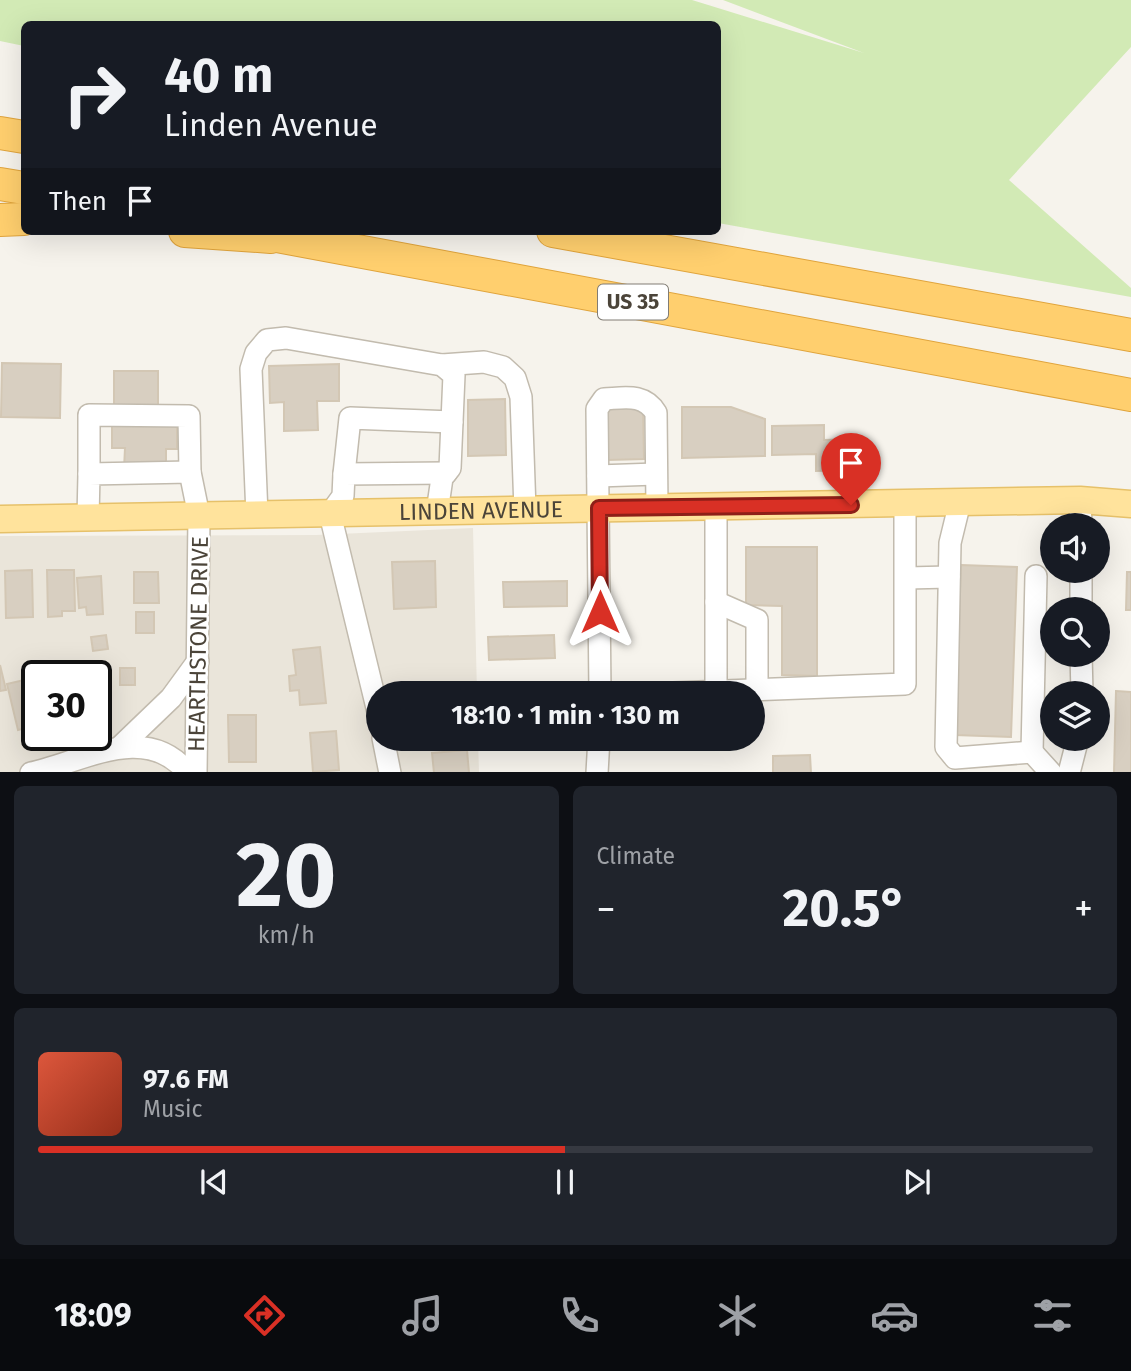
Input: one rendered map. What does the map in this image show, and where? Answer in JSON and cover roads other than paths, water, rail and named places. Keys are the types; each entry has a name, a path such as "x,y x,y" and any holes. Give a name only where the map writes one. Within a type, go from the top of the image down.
{"highway":[{"path":"0,133 21,136"},
{"path":"0,184 21,188"},
{"path":"0,220 21,219"},
{"path":"243,235 286,238"},
{"name":"US 35","path":"271,235 1131,395"},
{"name":"US 35","path":"576,235 1131,335"}],"main road":[{"name":"LINDEN AVENUE","path":"0,519 960,502 1080,513 1131,504"}],"street":[{"path":"257,515 251,369 256,354 267,340 286,338 442,365 485,362 503,367 515,378 521,397 524,510"},
{"path":"437,512 439,490 450,468 454,375 442,365"},
{"path":"600,681 597,409 604,399 642,398 650,403 656,413 657,507"},
{"name":"HEARTHSTONE DRIVE","path":"89,474 89,415 189,416 190,472 199,516 196,772"},
{"path":"370,681 330,514 343,496 350,418 452,422"},
{"path":"88,518 89,474 190,472"},
{"path":"344,474 446,473"},
{"path":"598,476 656,474"},
{"path":"960,502 950,543 946,747 956,758 1032,752"},
{"path":"765,689 905,684 905,504"},
{"path":"716,506 716,681"},
{"path":"1036,576 1040,610"},
{"path":"907,578 949,577"},
{"path":"716,602 757,620 757,681"},
{"path":"121,746 171,698 198,661"},
{"path":"1040,667 1032,752 1051,772"},
{"path":"31,772 121,746 148,748 172,756 188,772"},
{"path":"386,751 390,772"},
{"path":"597,772 598,751"},
{"path":"1069,772 1075,751"}]}
